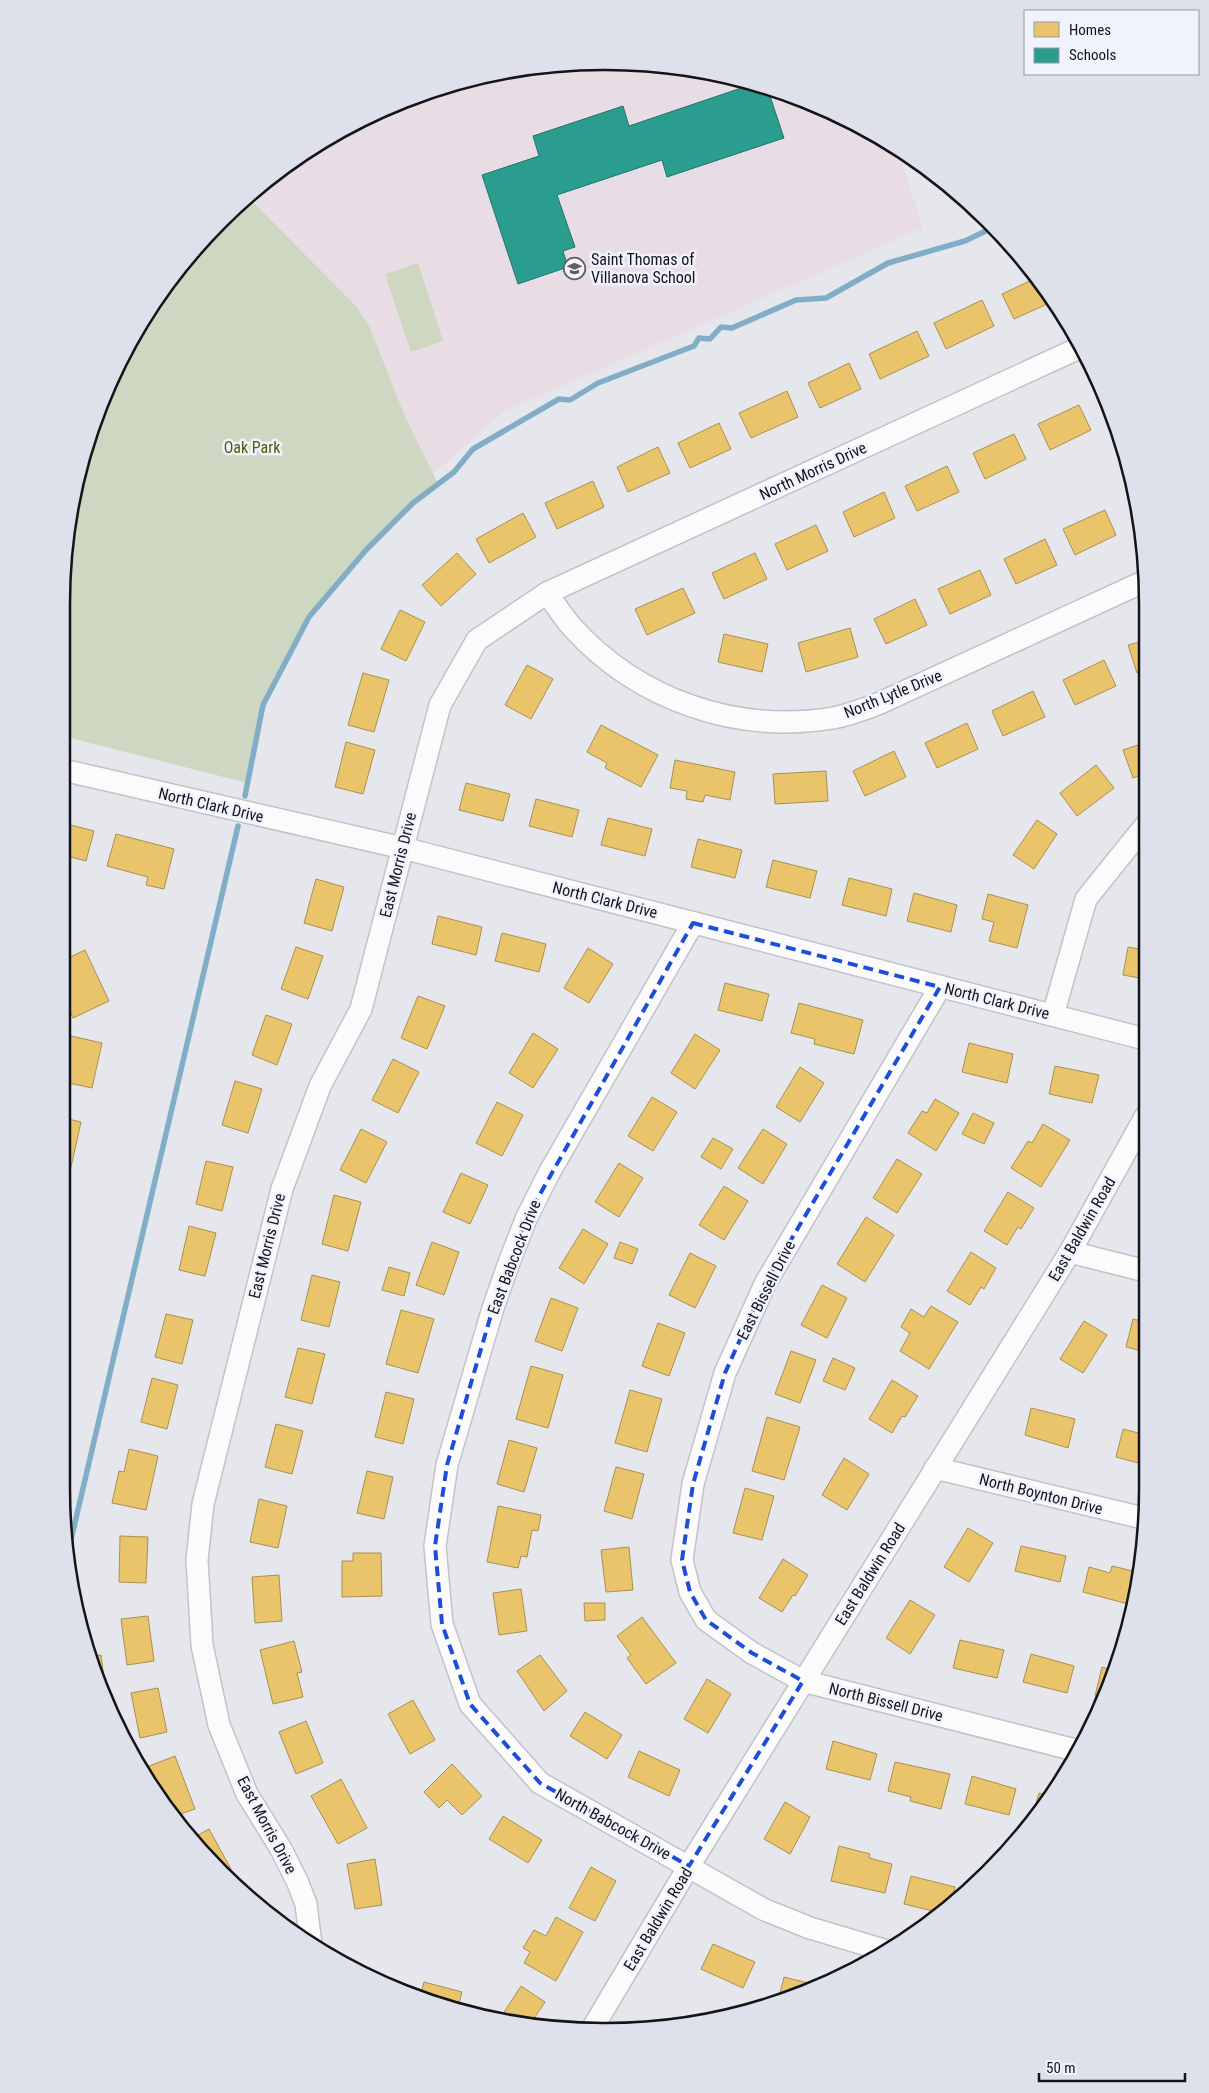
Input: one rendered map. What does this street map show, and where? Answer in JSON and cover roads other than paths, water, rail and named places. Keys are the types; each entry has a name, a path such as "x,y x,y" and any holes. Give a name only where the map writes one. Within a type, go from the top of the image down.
{"street":[{"name":"North Morris Drive","path":"547,593 1074,350"},
{"name":"North Lytle Drive","path":"547,593 571,626 595,650 640,683 668,698 696,709 755,721 778,722 835,718 880,703 1138,584"},
{"name":"East Morris Drive","path":"310,1934 306,1904 298,1884 281,1849 247,1794 219,1725 202,1645 197,1560 207,1482 282,1189 320,1086 361,1008 440,705 477,640 547,593"},
{"name":"North Clark Drive","path":"70,772 403,848 1139,1037"},
{"path":"1053,1015 1086,899 1139,833"},
{"name":"East Babcock Drive","path":"442,1624 434,1546 447,1465 493,1308 507,1268 526,1219 549,1173 693,923"},
{"name":"East Bissell Drive","path":"706,1620 690,1592 682,1560 693,1484 725,1373 765,1284 940,987"},
{"name":"East Baldwin Road","path":"596,2023 689,1866 1070,1252 1139,1128"},
{"path":"1070,1252 1139,1269"},
{"name":"North Boynton Drive","path":"935,1468 1138,1517"},
{"name":"North Bissell Drive","path":"706,1620 752,1653 803,1681 1071,1749"},
{"name":"North Babcock Drive","path":"442,1624 470,1704 540,1783 765,1910 810,1928 877,1948"}],"waterway":[{"path":"245,796 263,705 309,617 366,550 413,503 454,472 473,449 559,399 570,400 598,383 694,346 699,338 710,339 721,327 732,328 796,300 826,298 888,263 965,241 986,231"},
{"path":"72,1534 238,826"}],"place":[{"name":"Saint Thomas of Villanova School","path":"575,268"}],"park label":[{"name":"Oak Park","path":"252,447"}]}
